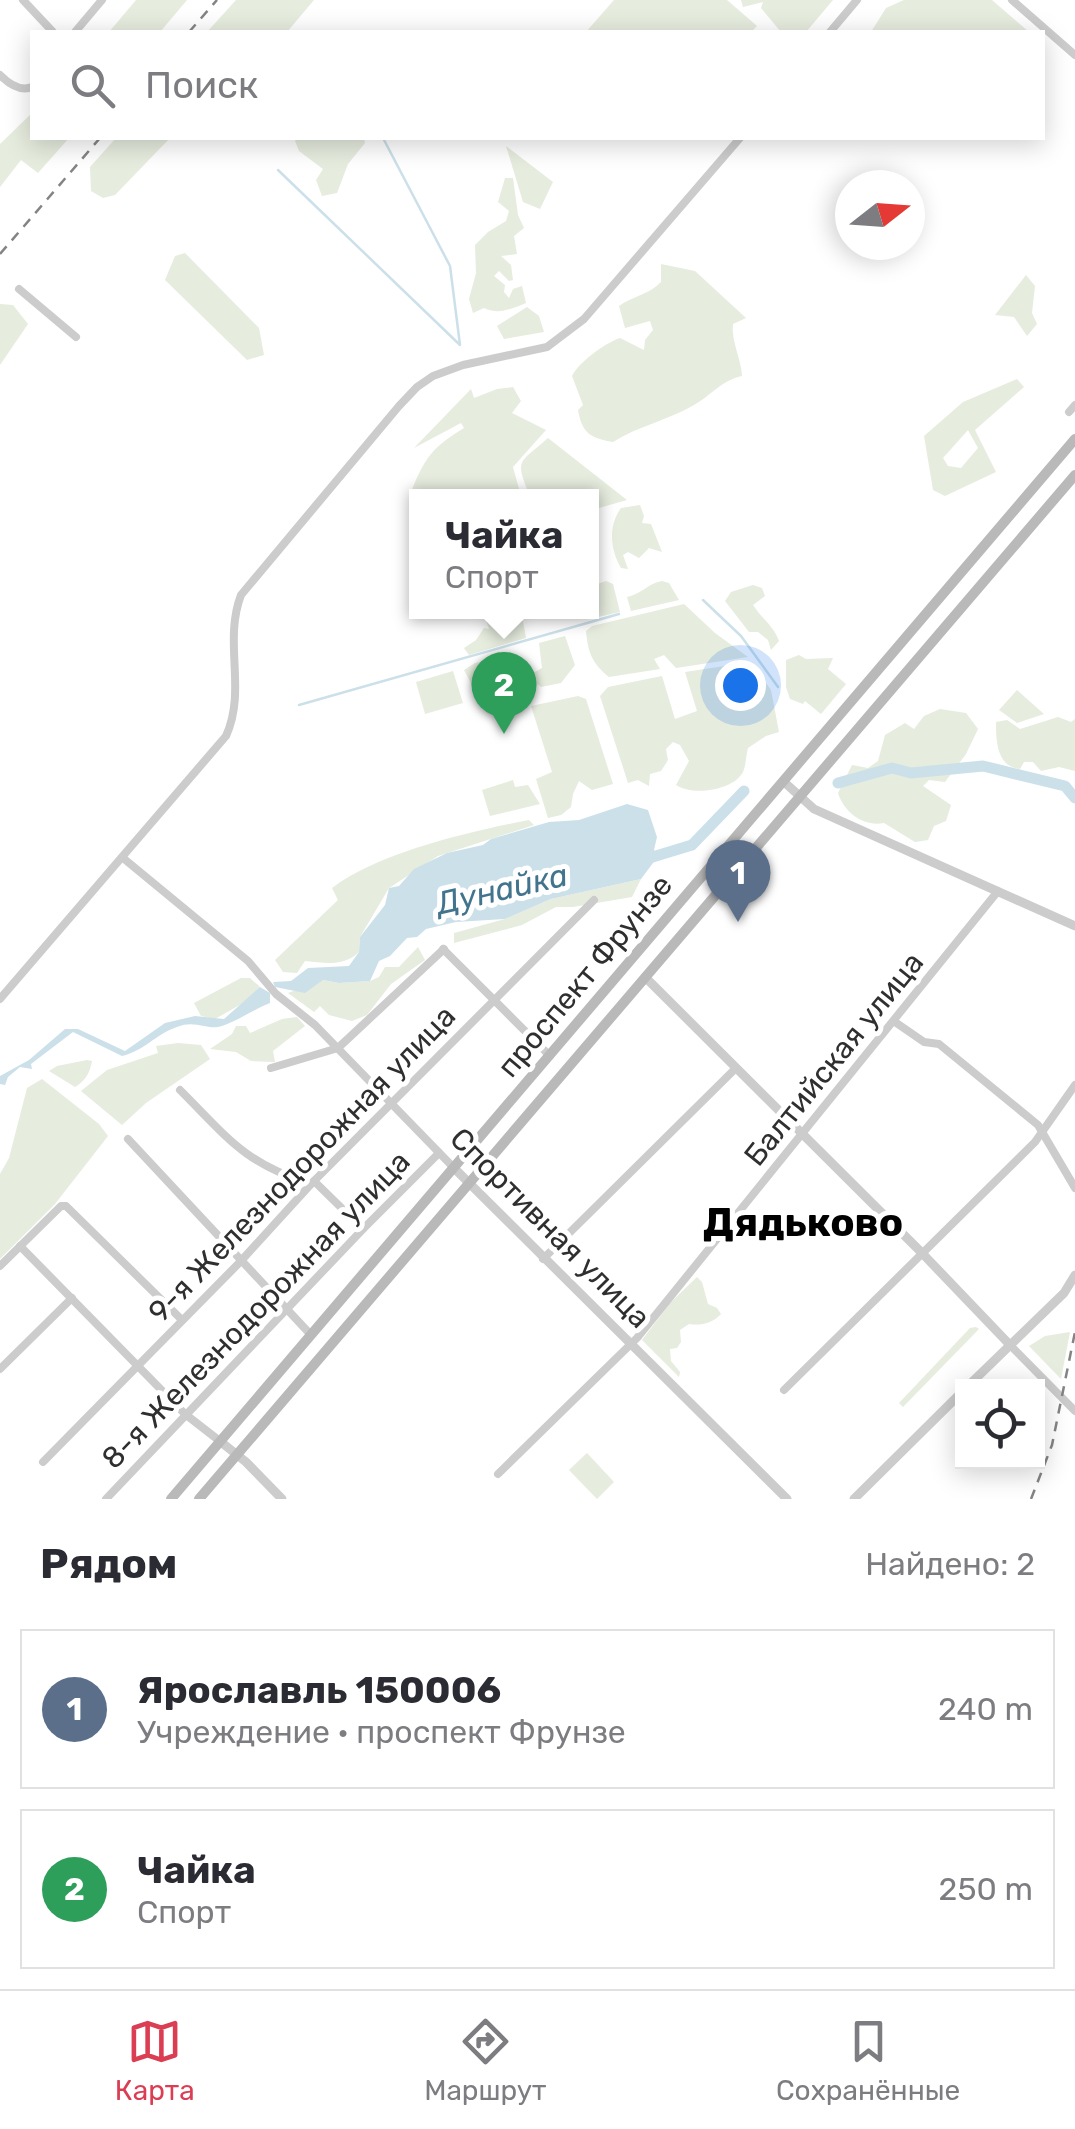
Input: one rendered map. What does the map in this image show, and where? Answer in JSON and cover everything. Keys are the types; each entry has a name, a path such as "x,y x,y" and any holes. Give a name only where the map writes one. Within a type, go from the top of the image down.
{"main road":[{"name":"проспект Фрунзе","path":"172,1499 1075,439"},
{"name":"проспект Фрунзе","path":"199,1499 1075,475"}],"street":[{"path":"23,0 51,30"},
{"path":"77,30 102,0"},
{"path":"832,30 858,0"},
{"path":"1012,0 1075,55"},
{"path":"0,76 28,88"},
{"path":"0,999 213,754 232,722 238,702 232,630 241,595 378,432 417,387 432,376 447,369 548,347 572,331 738,140"},
{"path":"19,288 76,338"},
{"path":"783,782 814,809 1075,926"},
{"name":"Спортивная улица","path":"123,858 248,961 276,994 338,1048 786,1499"},
{"name":"Балтийская улица","path":"498,1474 631,1344 998,891"},
{"name":"9-я Железнодорожная улица","path":"44,1462 240,1262 312,1182 594,900"},
{"path":"272,1068 338,1048 442,947 550,1056"},
{"path":"646,978 1075,1411"},
{"path":"895,1022 924,1042 940,1044 1042,1132 1075,1188"},
{"path":"543,1258 736,1068"},
{"path":"784,1390 1042,1132 1075,1085"},
{"path":"180,1090 244,1154 274,1173 312,1182 363,1229"},
{"path":"128,1139 312,1335"},
{"name":"8-я Железнодорожная улица","path":"106,1499 440,1153"},
{"path":"0,1266 61,1206 66,1206 181,1319"},
{"path":"20,1246 185,1414 237,1454 282,1499"},
{"path":"975,1379 1064,1293 1075,1276"},
{"path":"0,1369 72,1298"},
{"path":"854,1499 955,1399"}],"shaded area":[{"path":"136,0 187,0 162,30 111,30"},
{"path":"236,0 314,0 289,30 209,30"},
{"path":"614,0 727,0 757,26 753,30 588,30"},
{"path":"741,0 833,0 808,30 779,30 761,8 763,2 743,7"},
{"path":"904,0 992,0 1027,30 872,30 886,8"},
{"path":"30,115 30,140 67,140 38,173 21,160 0,187 0,144"},
{"path":"114,140 168,140 115,195 103,198 91,191 90,167"},
{"path":"295,141 365,143 348,164 337,193 322,196 316,180 323,169 299,151"},
{"path":"506,146 553,182 540,209 523,202"},
{"path":"505,178 513,178 518,215 524,228 514,236 517,254 501,256 511,265 513,280 509,281 499,271 494,276 505,285 504,292 509,298 513,289 522,286 526,303 473,313 469,299 476,273 475,245 506,221 509,211 498,202"},
{"path":"185,253 259,328 264,355 247,360 165,280 175,256"},
{"path":"661,264 695,271 746,318 733,324 742,376 684,410 613,442 598,439 582,424 578,410 583,405 572,376 593,354 620,338 644,350 645,340 653,330 650,321 625,328 619,306 661,282"},
{"path":"1026,275 1035,286 1032,313 1037,324 1027,336 1014,317 995,315"},
{"path":"0,304 13,305 28,324 0,365"},
{"path":"527,307 539,316 544,332 504,339 497,326"},
{"path":"1017,379 1024,387 975,430 996,472 945,496 933,490 924,436 963,402","holes":["968,430 978,448 961,468 948,466 943,458"]},
{"path":"513,387 521,401 512,413 546,430 513,467 519,489 412,489 437,447 464,428 461,423 414,448 471,389 474,398"},
{"path":"548,438 627,500 599,508 599,489 527,489 521,468 525,458"},
{"path":"640,505 642,523 651,524 662,552 649,548 639,558 628,552 623,555 628,569 621,568 613,545 614,522 621,508"},
{"path":"662,581 669,583 679,600 631,611 627,597"},
{"path":"599,584 613,584 620,612 599,617"},
{"path":"753,585 762,588 765,596 753,605 779,641 771,650 768,640 758,632 749,632 725,601 731,592"},
{"path":"684,604 748,657 676,668 664,655 654,659 660,669 609,677 595,662 586,631 592,626"},
{"path":"485,619 494,619 502,632 505,619 516,619 523,621 526,638 469,655 464,648 484,628 489,629"},
{"path":"565,636 575,665 561,683 541,687 533,673 542,668 539,643"},
{"path":"799,655 806,659 833,658 828,669 846,684 821,714 805,701 803,704 790,699 786,660"},
{"path":"506,656 514,666 509,679 513,685 491,698 472,685 464,670 475,663"},
{"path":"751,662 771,690 779,732 748,748 738,778 712,790 676,785 689,761 680,745 673,742 666,749 668,760 661,771 650,774 649,786 638,780 628,783 600,696 608,687 662,676 675,719 697,711 685,672"},
{"path":"453,671 463,703 425,714 416,682"},
{"path":"1017,690 1044,714 1017,723 999,710"},
{"path":"578,696 586,699 613,784 592,790 579,781 571,807 548,818 536,779 552,772 531,706"},
{"path":"940,709 966,713 978,729 966,754 945,782 929,780 923,786 951,805 946,821 934,826 928,840 915,842 884,823 869,823 850,812 838,793 852,765 868,768 878,761 885,735 905,723 914,729 924,716"},
{"path":"1058,717 1071,722 1075,719 1075,771 1059,767 1041,771 1033,762 1024,762 1020,769 1002,758 996,722 1007,720 1020,729"},
{"path":"513,780 515,787 528,785 540,804 490,816 482,790"},
{"path":"529,820 534,825 438,856 389,888 360,937 359,952 353,957 334,963 305,961 297,973 283,972 275,960 338,900 332,888 351,875 426,845"},
{"path":"641,879 632,897 556,907 522,925 454,943 454,933 505,919 551,899"},
{"path":"418,947 425,960 391,984 367,1015 352,1021 329,1015 320,1006 314,1012 288,993 323,980 370,981 379,977 385,967 399,967"},
{"path":"241,978 250,978 260,987 245,1002 215,1019 201,1016 194,1003"},
{"path":"297,1017 305,1026 273,1051 275,1062 251,1061 236,1052 210,1049 232,1034 236,1026 246,1026 250,1033"},
{"path":"201,1045 210,1059 146,1103 122,1125 81,1091 107,1070 158,1053 156,1046"},
{"path":"92,1061 88,1073 75,1087 49,1071 57,1066"},
{"path":"42,1079 99,1124 108,1136 55,1204 0,1259 0,1174 9,1158 27,1088"},
{"path":"697,1277 708,1304 721,1314 711,1322 689,1324 680,1330 681,1342 670,1349 679,1377 642,1340 670,1303"},
{"path":"970,1328 979,1329 903,1407 899,1403"},
{"path":"1070,1332 1061,1379 1029,1346 1045,1336"},
{"path":"587,1453 614,1482 597,1499 569,1470"}],"water":[{"path":"627,804 648,810 657,837 654,850 659,855 641,879 551,899 505,919 456,922 426,929 417,937 407,938 390,956 379,961 370,981 323,980 305,993 275,987 273,982 291,981 308,968 349,966 359,952 360,937 385,905 389,888 399,886 414,869 491,839 549,822 579,820"},
{"path":"260,987 270,993 270,1003 222,1026 184,1025 122,1056 73,1032 31,1064 32,1069 20,1067 5,1085 0,1084 0,1076 29,1060 65,1029 78,1029 125,1051 165,1023 195,1016 224,1019"}],"waterway":[{"path":"278,170 460,345 450,266 384,140"},
{"path":"703,600 741,636 778,687"},
{"path":"299,705 619,614"},
{"name":"Дунайка","path":"838,783 892,768 911,773 983,766 1065,786 1075,798"},
{"name":"Дунайка","path":"646,859 692,845 744,791"}],"railway":[{"path":"191,30 217,0"},
{"path":"0,254 98,140"},
{"path":"1031,1499 1052,1445 1075,1332"}],"place":[{"name":"Чайка","path":"504,734"},
{"name":"Ярославль 150006","path":"738,922"}],"district":[{"name":"Дядьково","path":"803,1222"}]}
